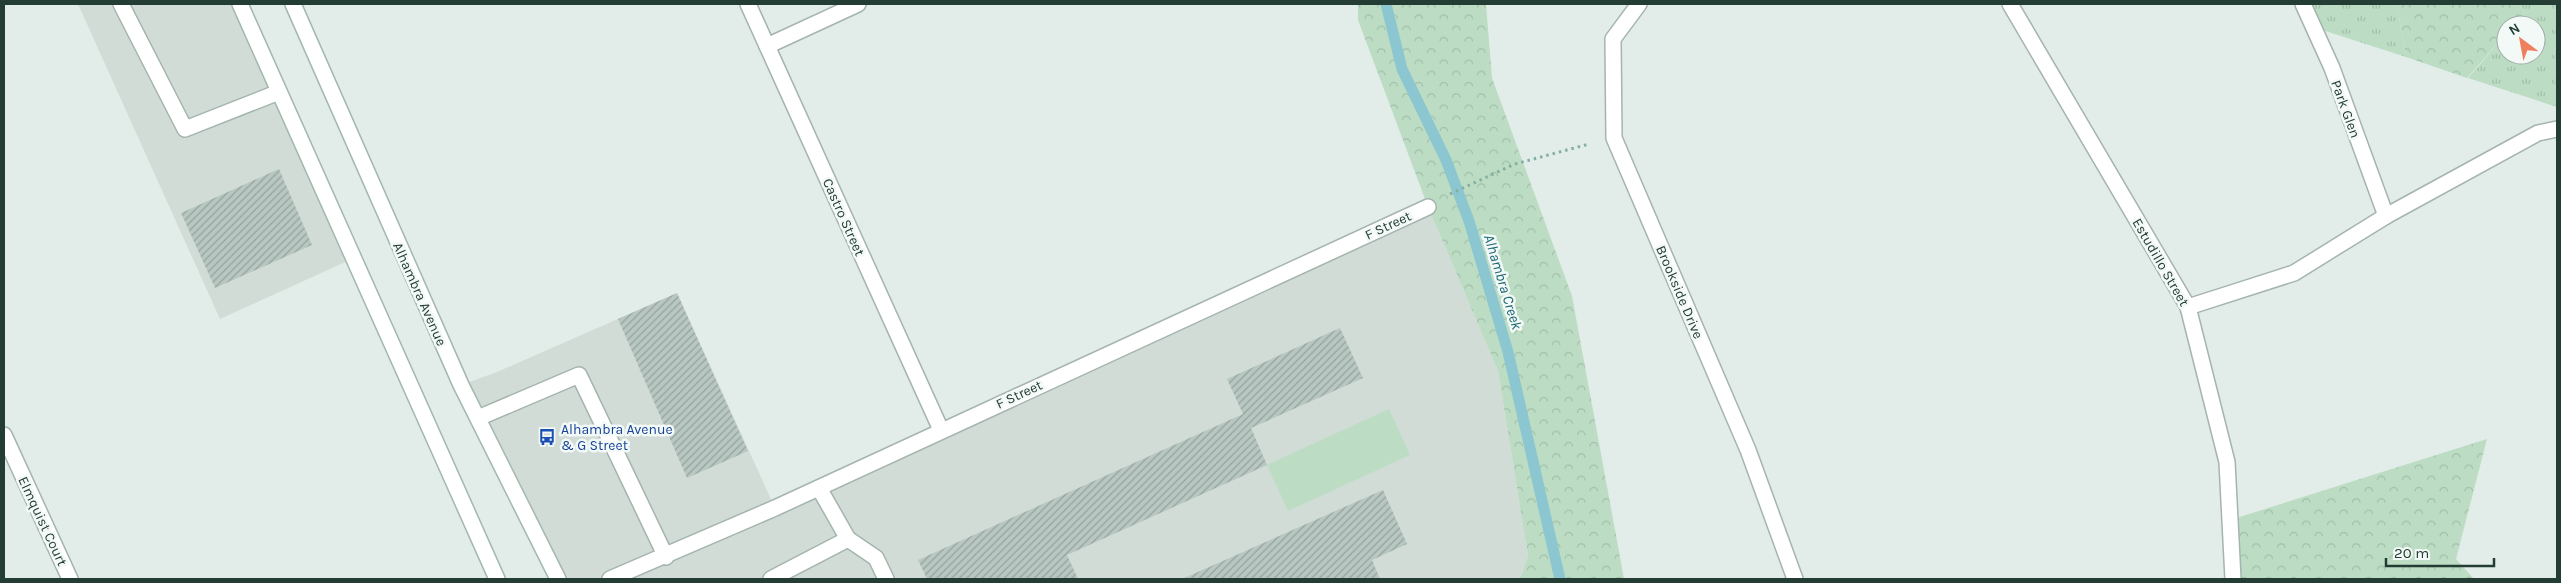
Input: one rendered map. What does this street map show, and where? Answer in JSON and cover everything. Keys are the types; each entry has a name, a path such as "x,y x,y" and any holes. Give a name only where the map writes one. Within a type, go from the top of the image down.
{"street":[{"path":"121,4 185,129 279,92"},
{"path":"240,4 497,579"},
{"name":"Alhambra Avenue","path":"293,4 461,385 558,579"},
{"name":"Castro Street","path":"748,4 940,430"},
{"path":"767,46 858,4"},
{"name":"Brookside Drive","path":"1638,4 1613,39 1614,138 1748,450 1795,579"},
{"name":"Estudillo Street","path":"2010,4 2188,307 2228,462 2233,579"},
{"name":"Park Glen","path":"2303,4 2332,68 2386,216"},
{"path":"2188,307 2294,273 2386,216 2538,133 2557,129"},
{"name":"F Street","path":"610,579 819,488 940,430 1428,207"},
{"path":"478,418 579,375 666,556"},
{"name":"Elmquist Court","path":"4,435 70,579"},
{"path":"819,488 848,539 876,558 886,579"},
{"path":"771,579 848,539"}],"path":[{"path":"1428,207 1466,185 1515,164 1614,138"}],"shaded area":[{"path":"78,4 239,4 352,259 220,319"},
{"path":"1428,207 1498,371 1528,556 1520,579 558,579 461,385 497,372 677,293 775,508"}],"green space":[{"path":"1358,4 1486,4 1492,78 1572,296 1624,579 1520,579 1528,556 1498,371 1428,207 1358,20"},
{"path":"2303,4 2397,4 2406,57 2313,27"},
{"path":"2397,4 2520,4 2525,12 2522,15 2496,15 2496,45 2467,78 2406,57"},
{"path":"2520,4 2557,4 2557,107 2468,78 2496,46 2496,65 2546,65 2546,15 2522,15 2525,12"},
{"path":"1389,409 1410,455 1288,511 1267,465"},
{"path":"2487,439 2456,559 2474,579 2233,579 2230,520"}],"building":[{"path":"279,169 312,245 215,288 181,213"},
{"path":"677,293 748,451 687,478 618,319"},
{"path":"1340,328 1363,378 1251,428 1267,465 1067,555 1078,579 927,579 918,560 1243,414 1227,379"},
{"path":"1383,490 1407,544 1372,560 1380,579 1182,579"}],"waterway":[{"name":"Alhambra Creek","path":"1386,4 1402,69 1446,160 1469,221 1508,352 1560,579"}],"place":[{"name":"Alhambra Avenue & G Street","path":"547,437"}]}
